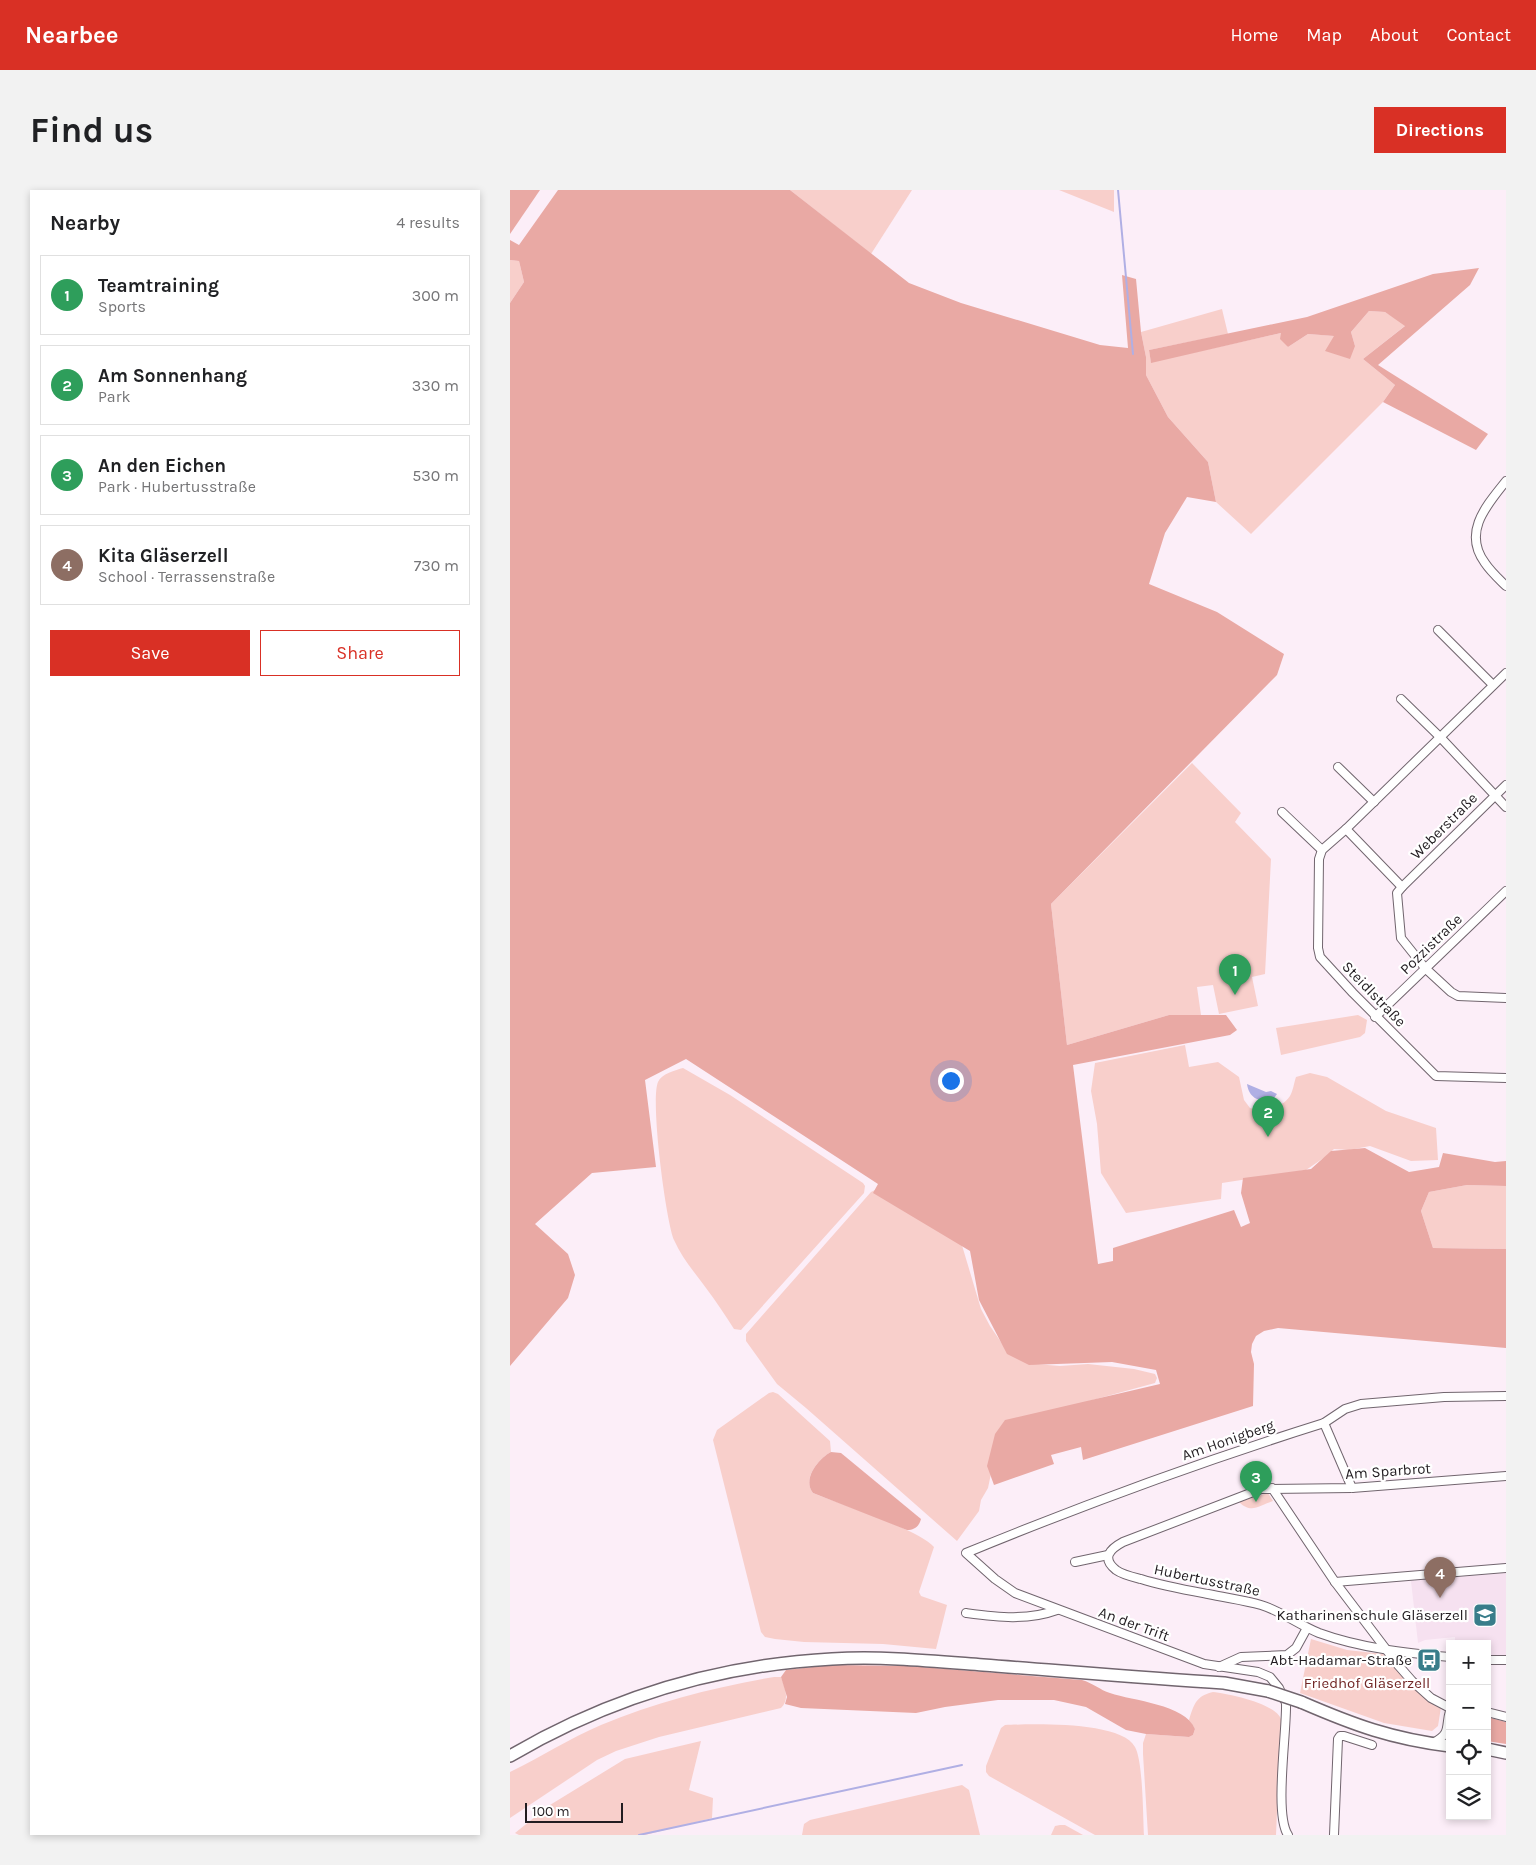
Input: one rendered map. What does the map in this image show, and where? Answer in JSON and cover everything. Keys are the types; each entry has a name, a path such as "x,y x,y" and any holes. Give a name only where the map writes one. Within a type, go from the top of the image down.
{"main road":[{"path":"510,1756 572,1723 620,1702 649,1692 734,1671 809,1660 856,1658 910,1659 1224,1683 1268,1691 1301,1702 1372,1731 1399,1738 1446,1746"},
{"path":"1491,1751 1506,1753"}],"street":[{"path":"1506,482 1482,512 1476,528 1476,537 1477,546 1484,562 1506,586"},
{"path":"1438,630 1493,685"},
{"path":"1282,812 1322,850 1441,738 1506,673"},
{"path":"1402,699 1506,807"},
{"path":"1338,767 1374,802"},
{"name":"Weberstraße","path":"1402,887 1506,785"},
{"path":"1346,829 1402,887 1397,894 1400,938 1425,968 1458,996 1506,998"},
{"name":"Steidlstraße","path":"1322,850 1319,859 1318,948 1320,958 1436,1076 1506,1078"},
{"name":"Pozzistraße","path":"1375,1016 1506,891"},
{"name":"Am Honigberg","path":"966,1553 1044,1521 1159,1478 1324,1423 1345,1409 1366,1403 1444,1397 1506,1396"},
{"path":"1324,1423 1352,1488"},
{"name":"Am Sparbrot","path":"1272,1488 1352,1488 1506,1476"},
{"path":"1075,1562 1108,1555 1111,1550 1123,1542 1261,1489 1272,1488 1335,1582 1386,1649 1412,1681 1431,1698 1446,1707"},
{"name":"An der Trift","path":"966,1553 995,1579 1015,1593 1056,1610 1204,1664 1258,1672 1270,1677 1279,1688 1286,1703 1281,1804 1283,1826 1288,1835"},
{"name":"Hubertusstraße","path":"1108,1555 1108,1560 1112,1566 1125,1574 1182,1589 1262,1605 1307,1628 1352,1643 1386,1649"},
{"path":"1335,1582 1506,1568"},
{"path":"966,1613 1020,1618 1044,1615 1056,1610"},
{"path":"1220,1667 1242,1657 1287,1655 1296,1648 1307,1628"},
{"path":"1386,1649 1446,1656"},
{"path":"1491,1660 1506,1660"},
{"path":"1491,1713 1506,1717"},
{"path":"1431,1744 1446,1733"},
{"path":"1334,1835 1338,1739 1340,1736 1344,1736 1372,1745"}],"shaded area":[{"path":"510,190 540,190 510,234"},
{"path":"558,190 790,190 909,283 961,303 1100,345 1128,348 1122,275 1136,279 1141,332 1146,357 1146,375 1168,417 1208,462 1216,502 1187,497 1165,533 1149,584 1217,612 1284,654 1277,675 1051,904 1067,1045 1169,1015 1226,1015 1237,1030 1230,1035 1073,1065 1098,1264 1113,1261 1113,1248 1234,1210 1241,1227 1250,1223 1241,1193 1243,1178 1311,1169 1331,1151 1365,1148 1409,1172 1439,1167 1443,1153 1495,1162 1506,1161 1506,1186 1467,1185 1429,1192 1421,1211 1433,1248 1506,1249 1506,1348 1278,1328 1264,1331 1256,1336 1252,1344 1251,1352 1254,1364 1253,1406 1083,1460 1081,1447 1051,1455 1054,1464 994,1485 987,1466 995,1434 1005,1420 1160,1384 1156,1370 1112,1362 1029,1365 1007,1354 979,1300 970,1251 873,1193 878,1184 686,1059 645,1080 656,1167 592,1173 535,1224 568,1254 575,1275 568,1298 510,1366 510,303 524,282 519,261 510,260 510,240 519,245"},
{"path":"1479,268 1470,285 1378,365 1488,434 1476,450 1383,402 1395,385 1363,359 1405,326 1385,312 1369,311 1351,332 1355,346 1350,359 1325,351 1334,336 1308,334 1288,347 1280,339 1281,333 1151,363 1149,350 1307,317 1433,274"},
{"path":"831,1452 841,1453 921,1519 918,1526 907,1530 813,1493 810,1488 810,1476 821,1459"},
{"path":"1506,1573 1506,1656 1491,1655 1491,1640 1455,1640 1455,1637 1425,1640 1418,1643 1411,1581"},
{"path":"831,1665 909,1666 1082,1680 1110,1693 1170,1709 1181,1714 1195,1729 1193,1735 1189,1737 1146,1734 1126,1730 1086,1707 1054,1700 998,1700 916,1713 801,1708 785,1704 787,1697 781,1677 786,1670"},
{"path":"1491,1718 1506,1722 1506,1744 1491,1742"}],"green space":[{"path":"790,190 912,190 871,254"},
{"path":"1059,190 1114,190 1114,212"},
{"path":"510,260 519,261 524,282 510,303"},
{"path":"1222,309 1228,334 1149,350 1151,362 1281,333 1288,347 1308,334 1335,336 1355,346 1351,332 1369,311 1385,312 1406,325 1363,359 1395,385 1383,402 1251,534 1216,502 1208,462 1168,417 1146,375 1146,357 1141,332"},
{"path":"1192,763 1241,813 1235,822 1271,859 1265,974 1252,977 1258,1006 1219,1014 1213,985 1197,987 1201,1015 1169,1015 1067,1045 1051,904"},
{"path":"1358,1015 1367,1020 1365,1033 1360,1037 1281,1055 1276,1028"},
{"path":"1185,1045 1189,1067 1218,1062 1239,1077 1244,1100 1250,1108 1260,1110 1277,1107 1282,1104 1290,1096 1296,1077 1310,1073 1327,1077 1386,1111 1436,1128 1438,1160 1411,1161 1370,1146 1349,1150 1334,1149 1306,1170 1222,1183 1221,1199 1126,1213 1101,1173 1097,1124 1091,1091 1095,1063"},
{"path":"683,1068 730,1095 865,1186 864,1193 741,1330 734,1329 689,1265 677,1247 671,1229 663,1187 657,1135 656,1093 658,1082 662,1077"},
{"path":"1467,1185 1506,1186 1506,1249 1433,1248 1421,1211 1429,1192"},
{"path":"875,1190 961,1242 981,1309 1003,1345 1035,1364 1060,1366 1088,1364 1134,1369 1155,1374 1157,1378 1155,1383 1089,1401 993,1464 988,1488 981,1500 979,1511 957,1541 777,1384 746,1341 746,1334 871,1192"},
{"path":"773,1392 778,1394 830,1441 831,1452 821,1459 810,1476 810,1488 813,1493 896,1525 926,1540 934,1547 919,1592 921,1596 947,1605 936,1649 883,1644 804,1642 765,1637 761,1632 713,1440 717,1430"},
{"path":"1268,1493 1273,1501 1259,1507 1247,1508 1239,1502"},
{"name":"Friedhof Gläserzell","path":"1311,1639 1347,1650 1383,1654 1430,1702 1441,1707 1438,1726 1432,1731 1384,1723 1300,1693"},
{"path":"781,1677 785,1689 786,1697 781,1708 659,1737 616,1751 597,1760 510,1818 510,1772 589,1730 622,1717 664,1702 730,1685"},
{"path":"1213,1692 1251,1700 1270,1708 1281,1719 1276,1835 1148,1835 1143,1754 1143,1743 1146,1734 1189,1737 1193,1735 1195,1729 1189,1720 1194,1705 1199,1698"},
{"path":"1035,1724 1095,1728 1113,1732 1127,1739 1135,1747 1140,1764 1144,1835 1095,1835 989,1776 986,1772 986,1766 1001,1728 1005,1725"},
{"path":"701,1741 689,1790 713,1798 712,1818 645,1835 519,1835 515,1833 550,1805 625,1759"},
{"path":"962,1785 969,1790 980,1835 802,1835 804,1824 810,1820"},
{"path":"1065,1825 1083,1835 1051,1835 1055,1826"}],"water":[{"path":"1247,1084 1266,1092 1271,1091 1277,1094 1271,1102 1258,1100 1252,1096"}],"waterway":[{"path":"1118,190 1133,354"},
{"path":"639,1835 962,1765"}],"place":[{"name":"Teamtraining","path":"1235,995"},
{"name":"Am Sonnenhang","path":"1268,1137"},
{"name":"An den Eichen","path":"1256,1502"},
{"name":"Kita Gläserzell","path":"1440,1598"},
{"name":"Katharinenschule Gläserzell","path":"1485,1615"},
{"name":"Abt-Hadamar-Straße","path":"1429,1660"}]}
